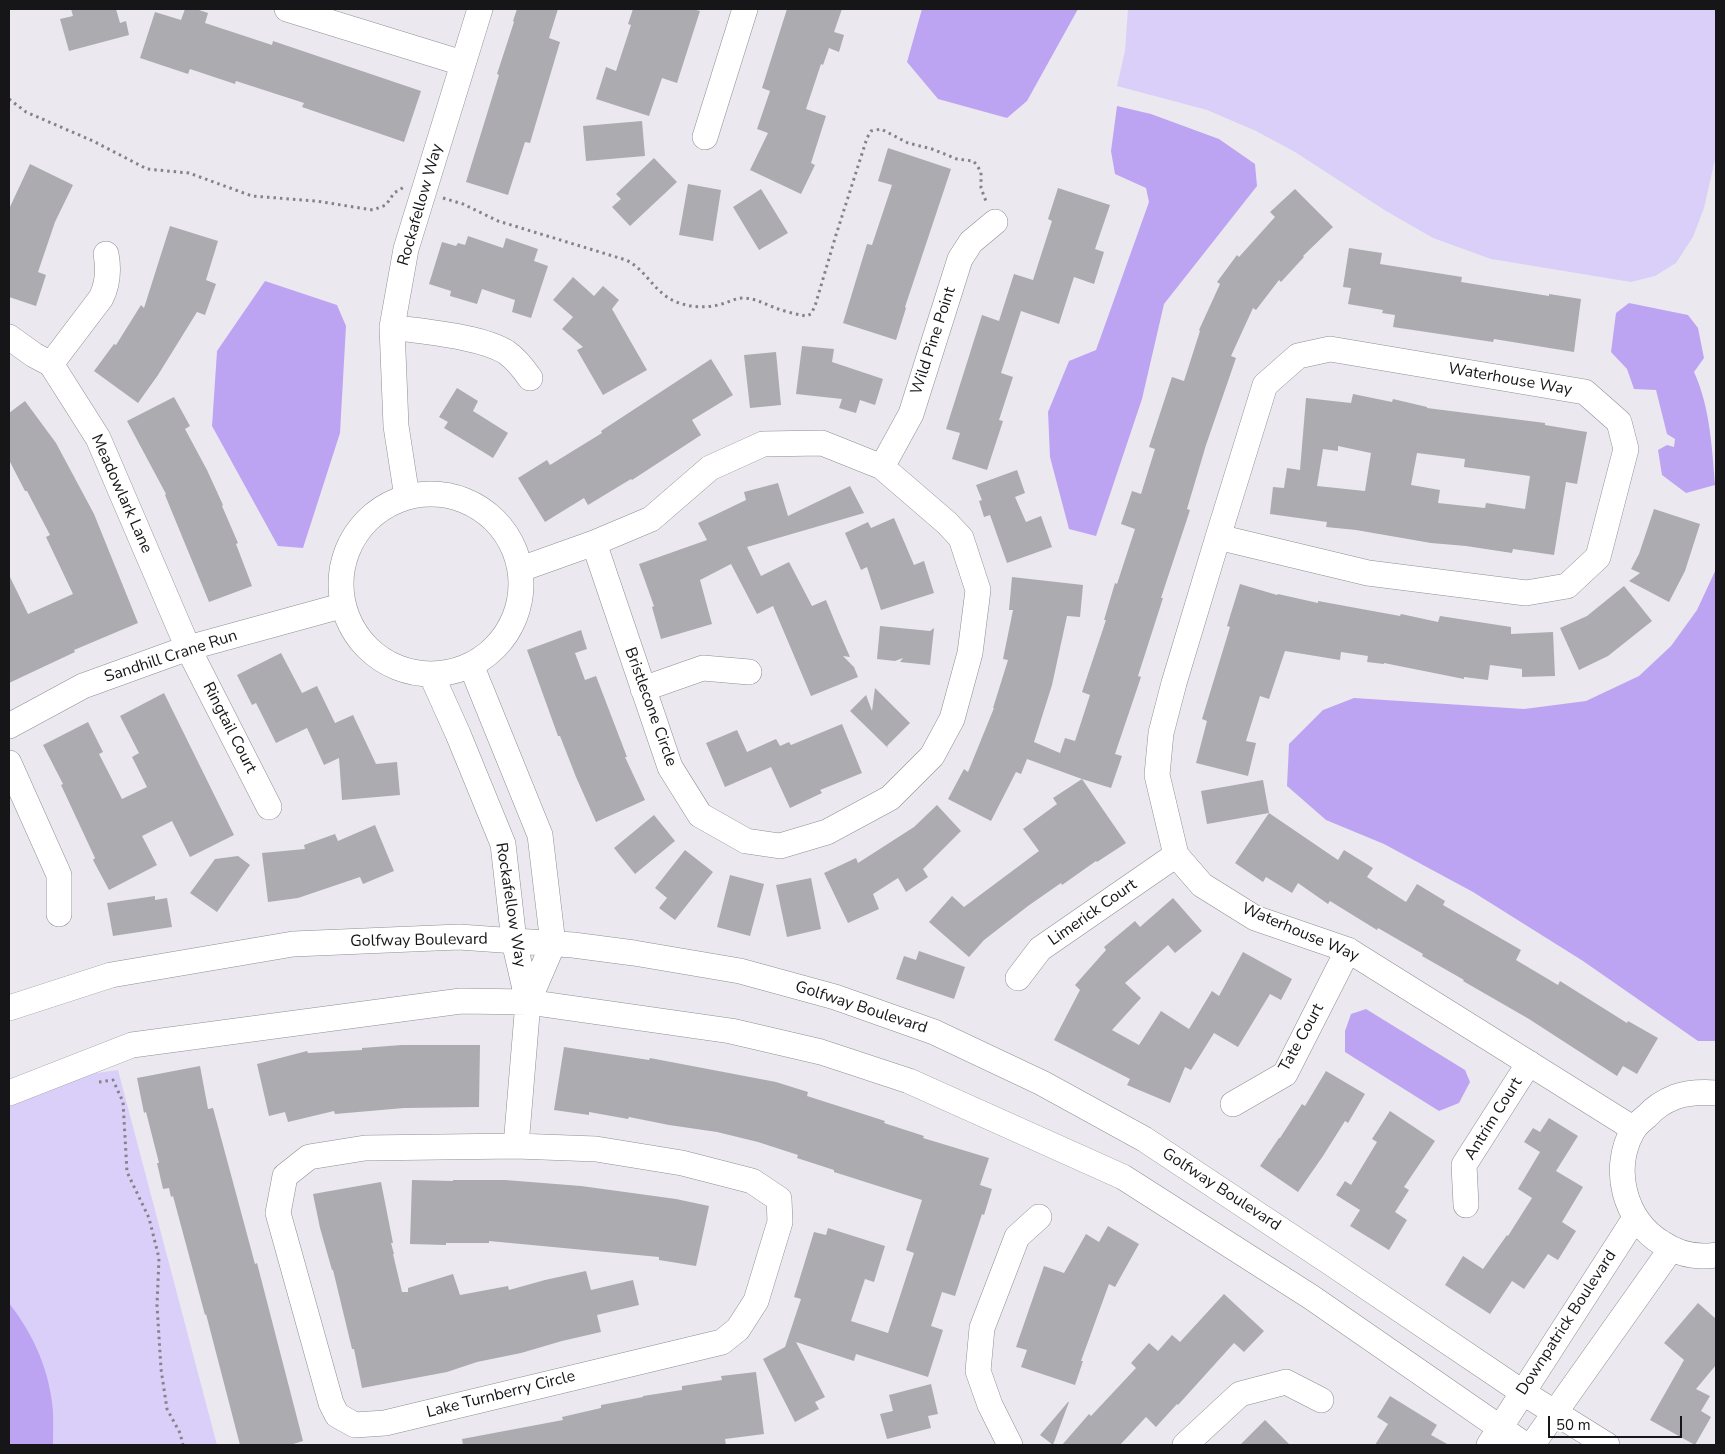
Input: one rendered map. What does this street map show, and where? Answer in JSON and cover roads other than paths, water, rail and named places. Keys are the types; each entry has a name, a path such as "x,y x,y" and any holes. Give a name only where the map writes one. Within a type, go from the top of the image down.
{"street":[{"path":"287,9 462,63"},
{"name":"Rockafellow Way","path":"407,496 396,426 392,327 406,249 480,9"},
{"path":"705,137 745,9"},
{"name":"Wild Pine Point","path":"882,467 911,414 960,259 971,242 995,222"},
{"path":"51,364 105,291 108,274 106,254"},
{"path":"392,327 465,338 493,346 515,359 530,378"},
{"name":"Meadowlark Lane","path":"9,337 34,355 51,364 98,438 188,648"},
{"name":"Waterhouse Way","path":"1218,537 1368,573 1526,593 1567,586 1598,557 1626,449 1619,422 1585,392 1330,349 1298,356 1265,385 1218,537 1174,684 1161,733 1156,775 1176,855 1202,885 1254,918 1348,950 1634,1129"},
{"name":"Bristlecone Circle","path":"521,569 594,544 651,519 710,468 764,444 822,443 882,467 947,523 961,538 978,590 970,653 952,719 932,756 890,798 827,832 780,846 746,841 700,815 670,767 594,544"},
{"path":"432,494 457,497 480,508 499,524 513,545 521,569 522,591 517,612 508,632 494,649 471,665 431,674 406,670 382,659 363,642 341,606 342,570 349,545 364,524 383,507 407,496 432,494"},
{"name":"Sandhill Crane Run","path":"9,726 83,686 188,648 341,606"},
{"name":"Ringtail Court","path":"188,648 269,807"},
{"path":"471,665 540,835 553,944"},
{"path":"643,689 703,668 749,672"},
{"name":"Rockafellow Way","path":"431,674 503,844 514,941 528,1002"},
{"path":"9,764 59,874 59,914"},
{"name":"Limerick Court","path":"1018,978 1040,949 1176,855"},
{"name":"Golfway Boulevard","path":"9,1008 110,975 293,944 460,937 634,952 740,971 835,996 934,1032 1042,1083 1144,1139 1331,1262 1522,1392 1607,1445"},
{"name":"Rockafellow Way","path":"528,1002 553,944"},
{"name":"Tate Court","path":"1233,1104 1284,1074 1348,950"},
{"path":"9,1094 132,1045 461,1001 528,1002 730,1031 821,1052 910,1081 1123,1177 1311,1297 1494,1437 1525,1445"},
{"path":"516,1146 528,1002"},
{"name":"Antrim Court","path":"1466,1205 1464,1165 1529,1064"},
{"path":"1716,1093 1697,1092 1674,1097 1654,1109 1634,1129 1626,1148 1622,1171 1625,1196 1635,1218 1650,1236 1671,1249 1689,1255 1716,1255"},
{"name":"Lake Turnberry Circle","path":"516,1146 596,1149 682,1163 752,1181 779,1199 780,1222 756,1301 738,1329 722,1342 386,1423 355,1425 336,1415 278,1213 285,1176 309,1157 365,1148 516,1146"},
{"path":"1010,1445 990,1405 978,1371 982,1328 1017,1237 1039,1217"},
{"name":"Downpatrick Boulevard","path":"1494,1437 1635,1218"},
{"path":"1532,1445 1671,1249"},
{"path":"1185,1445 1240,1394 1286,1382 1321,1400"}]}
